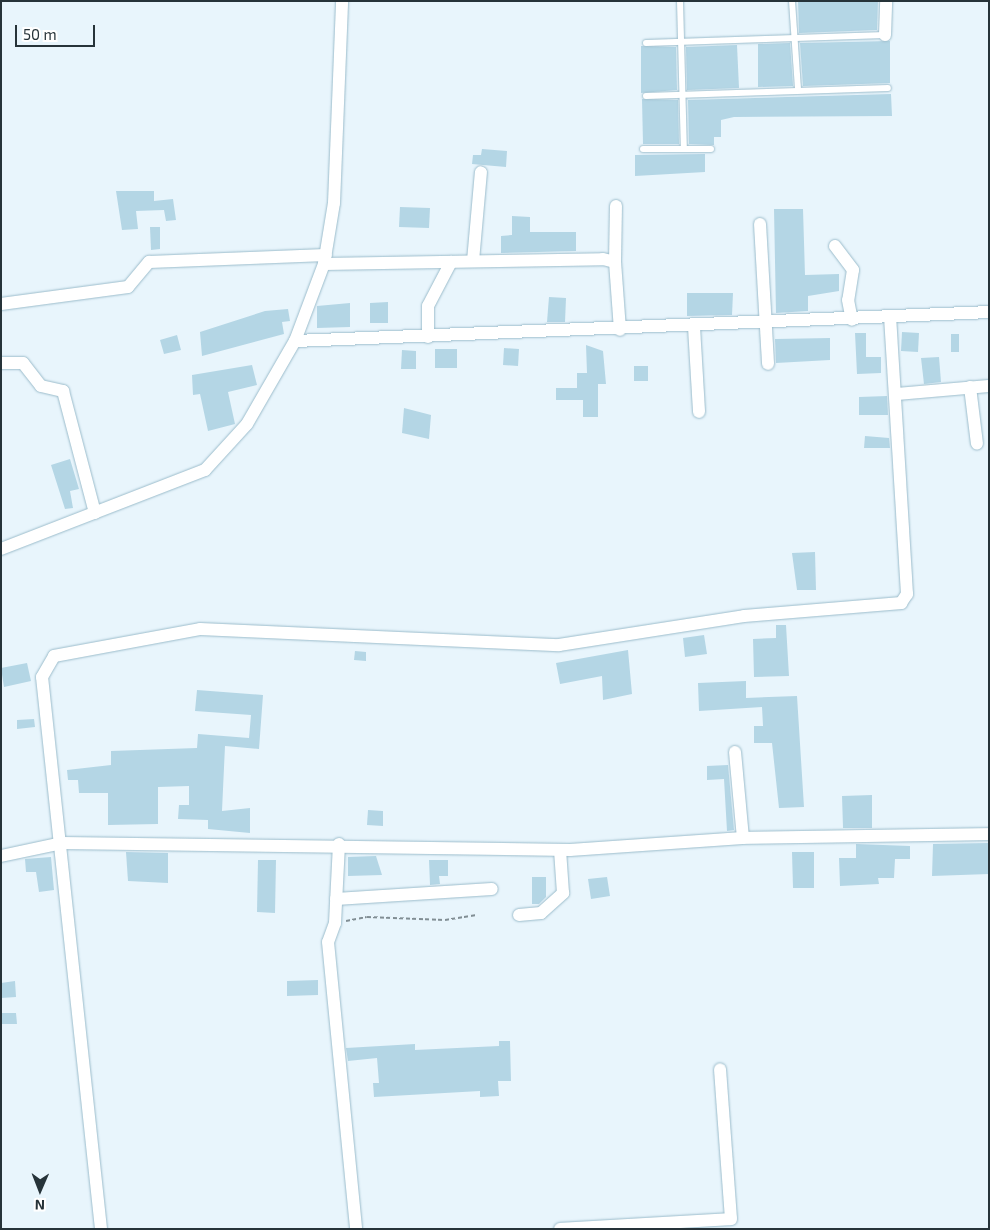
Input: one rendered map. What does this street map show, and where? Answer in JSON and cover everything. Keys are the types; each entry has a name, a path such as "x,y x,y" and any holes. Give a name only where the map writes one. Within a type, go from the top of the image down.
{"street":[{"path":"1,549 205,470 247,424 295,341 325,260 334,203 342,1"},
{"path":"886,1 887,34"},
{"path":"473,261 481,172"},
{"path":"616,206 615,262 620,330"},
{"path":"760,224 768,364"},
{"path":"835,246 853,270 848,300 852,320"},
{"path":"1,304 128,287 149,262 325,260 451,262 603,259 615,262"},
{"path":"428,336 428,306 451,262"},
{"path":"295,341 694,327 989,312"},
{"path":"101,1229 62,844 42,677 54,656 200,629 559,645 744,616 901,603 908,594 897,394 890,318"},
{"path":"694,327 699,412"},
{"path":"1,363 23,363 40,386 63,391 95,513"},
{"path":"897,394 989,386"},
{"path":"970,388 977,444"},
{"path":"735,752 743,838"},
{"path":"1,856 62,844 339,844 560,850 743,838 989,834"},
{"path":"339,844 335,923 328,942 356,1229"},
{"path":"519,915 541,913 563,893 560,850"},
{"path":"336,899 492,889"},
{"path":"560,1229 732,1224 720,1069"}],"lane":[{"path":"680,1 684,149"},
{"path":"792,1 798,90"},
{"path":"646,43 887,34"},
{"path":"646,96 888,88"},
{"path":"643,149 711,150"}],"path":[{"path":"335,923 367,917 445,920 477,915"}],"building":[{"path":"798,1 878,1 877,30 799,33"},
{"path":"890,41 890,83 803,86 800,43"},
{"path":"790,43 793,86 758,87 758,44"},
{"path":"737,45 739,88 687,90 686,47"},
{"path":"641,46 676,47 677,90 641,93"},
{"path":"891,94 892,116 734,117 721,120 721,137 714,137 714,145 689,144 688,100"},
{"path":"642,99 678,100 679,144 643,144"},
{"path":"482,149 507,151 506,167 472,164 473,155 481,155"},
{"path":"705,154 705,172 635,176 635,155"},
{"path":"116,191 154,191 154,201 173,199 176,220 166,221 164,210 136,211 138,229 122,230"},
{"path":"400,207 430,208 429,228 399,227"},
{"path":"774,209 803,209 805,275 839,274 839,291 808,296 808,311 776,313"},
{"path":"512,216 530,217 530,232 576,232 576,251 501,253 501,236 512,235"},
{"path":"150,227 160,227 160,249 151,250"},
{"path":"687,293 733,293 732,315 687,316"},
{"path":"549,297 566,298 565,322 547,322"},
{"path":"388,302 388,323 370,323 370,303"},
{"path":"350,303 350,327 317,328 317,306"},
{"path":"288,309 290,321 282,322 284,334 202,356 200,332 265,311"},
{"path":"902,332 919,333 918,352 901,351"},
{"path":"855,333 866,333 866,357 881,357 881,373 857,374"},
{"path":"951,334 959,334 959,352 951,352"},
{"path":"177,335 181,350 164,354 160,340"},
{"path":"830,338 830,360 776,363 775,339"},
{"path":"586,345 603,351 606,384 598,384 598,417 583,417 583,400 556,400 556,388 577,388 577,373 587,373"},
{"path":"504,348 519,349 518,366 503,365"},
{"path":"435,349 457,349 457,368 435,368"},
{"path":"402,350 416,351 416,369 401,369"},
{"path":"939,357 941,382 924,384 921,358"},
{"path":"252,365 257,385 228,392 235,424 208,431 200,394 193,395 192,375"},
{"path":"634,366 648,366 648,381 634,381"},
{"path":"887,396 888,415 859,415 859,397"},
{"path":"404,408 431,415 429,439 402,433"},
{"path":"865,436 889,438 890,448 864,448"},
{"path":"70,459 79,489 70,491 73,508 65,509 51,465"},
{"path":"815,552 816,590 797,590 792,553"},
{"path":"776,625 786,625 789,676 754,677 753,639 776,638"},
{"path":"704,635 707,654 685,657 683,638"},
{"path":"628,650 632,694 603,700 602,676 560,684 556,663"},
{"path":"355,651 366,652 366,661 354,660"},
{"path":"27,663 31,681 4,687 1,668"},
{"path":"746,681 746,698 797,696 804,807 779,808 772,743 754,743 754,726 763,726 762,707 699,711 698,683"},
{"path":"197,690 263,695 259,749 225,746 222,811 250,808 250,833 208,829 208,820 178,819 179,805 189,805 189,786 158,787 158,824 108,825 108,793 79,793 78,780 68,780 67,770 111,765 111,751 197,748 198,734 249,738 251,715 195,711"},
{"path":"34,719 35,727 17,729 17,720"},
{"path":"728,765 734,830 727,831 724,779 707,780 707,766"},
{"path":"872,795 872,828 843,828 842,796"},
{"path":"368,810 383,811 383,826 367,825"},
{"path":"989,843 989,874 932,876 933,844"},
{"path":"856,844 910,846 910,859 895,859 894,878 878,878 879,884 840,886 839,858 856,858"},
{"path":"126,852 168,853 168,883 128,881"},
{"path":"792,852 814,852 814,888 793,888"},
{"path":"376,856 382,875 348,876 348,857"},
{"path":"51,857 54,890 39,892 36,872 26,872 25,859"},
{"path":"258,860 276,860 275,913 257,912"},
{"path":"429,860 448,860 448,876 439,876 440,884 430,885"},
{"path":"532,877 546,877 546,897 539,904 532,904"},
{"path":"607,877 610,896 591,899 588,879"},
{"path":"318,980 318,995 287,996 287,981"},
{"path":"15,981 16,997 1,998 1,983"},
{"path":"1,1013 16,1013 17,1024 1,1024"},
{"path":"499,1041 510,1041 511,1081 498,1081 499,1096 480,1097 480,1091 374,1097 373,1083 379,1083 377,1058 348,1061 346,1048 415,1044 415,1050 499,1046"}]}
